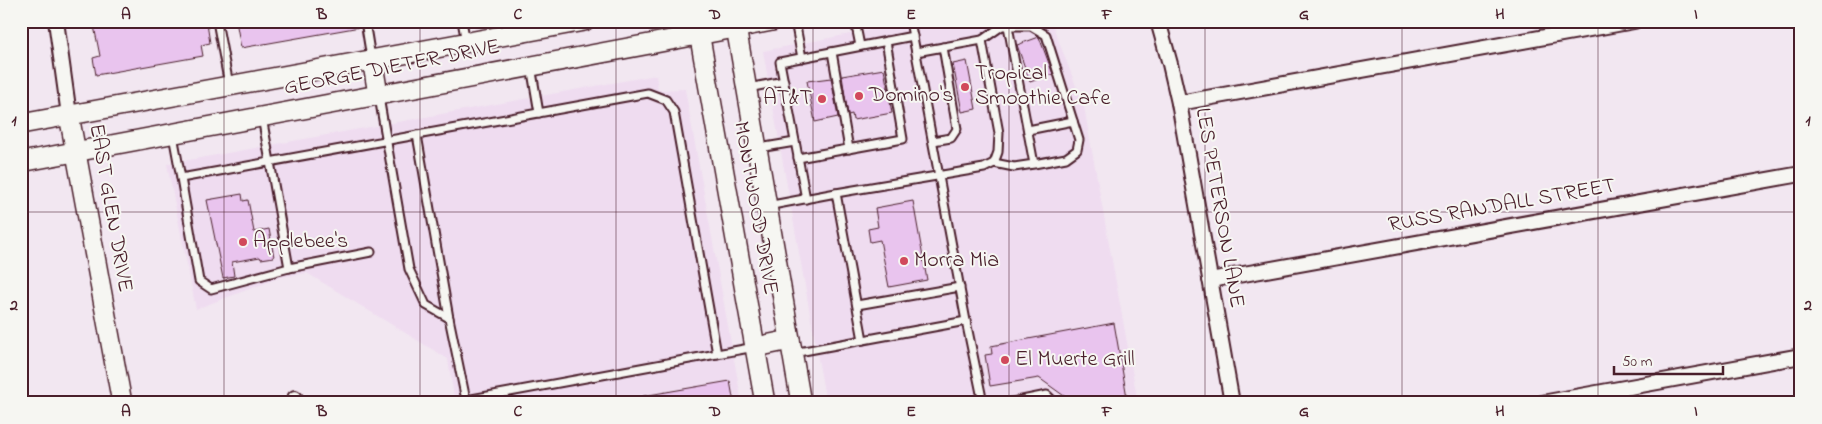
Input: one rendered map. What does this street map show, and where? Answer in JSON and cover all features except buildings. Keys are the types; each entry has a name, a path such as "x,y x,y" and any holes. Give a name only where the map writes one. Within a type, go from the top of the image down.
{"main road":[{"name":"GEORGE DIETER DRIVE","path":"21,124 584,21"},
{"name":"GEORGE DIETER DRIVE","path":"21,162 531,66 698,28 772,21"},
{"name":"MONTWOOD DRIVE","path":"736,24 801,403"},
{"name":"MONTWOOD DRIVE","path":"698,28 765,403"},
{"path":"372,59 378,94"},
{"name":"EAST GLEN DRIVE","path":"69,115 122,403"},
{"path":"756,347 791,347"}],"street":[{"name":"EAST GLEN DRIVE","path":"56,21 69,115"},
{"name":"LES PETERSON LANE","path":"1158,21 1179,103 1184,142 1232,403"},
{"path":"1179,103 1634,21"},
{"name":"RUSS RANDALL STREET","path":"1210,280 1801,174"},
{"path":"1542,403 1801,356"}],"lane":[{"path":"217,21 229,86"},
{"path":"365,21 372,59"},
{"path":"462,21 466,42"},
{"path":"795,21 802,58"},
{"path":"855,21 860,46"},
{"path":"910,21 983,403"},
{"path":"916,52 982,40 1007,23 1031,26 1046,35 1079,140 1077,150 1066,158 1014,167 994,162"},
{"path":"1007,23 1034,164"},
{"path":"806,199 780,62 913,36"},
{"path":"767,206 984,168 994,162 998,152 999,133 982,40"},
{"path":"798,158 903,139 886,41"},
{"path":"932,141 950,138 957,128 943,47"},
{"path":"832,52 849,148"},
{"path":"531,66 540,113"},
{"path":"747,88 784,81"},
{"path":"181,178 648,93 666,100 674,112 717,354"},
{"path":"378,94 409,269 426,305 449,318"},
{"path":"262,116 289,268"},
{"path":"1028,130 1073,121"},
{"path":"173,133 199,281 210,289 289,268 370,252"},
{"path":"417,135 449,318 466,401 756,347"},
{"path":"757,148 795,142"},
{"path":"836,193 863,340"},
{"path":"857,305 960,287"},
{"path":"791,347 863,340 966,321"},
{"path":"1007,403 1047,395 1055,403"}],"shaded area":[{"path":"916,21 1051,21 1084,107 1138,403 826,403 763,51"},
{"path":"656,75 658,90 685,89 742,403 455,403 448,359 307,273 281,277 196,309 167,164"}],"place":[{"name":"Tropical Smoothie Cafe","path":"965,87"},
{"name":"Domino's","path":"859,96"},
{"name":"AT&T","path":"822,99"},
{"name":"Applebee's","path":"243,242"},
{"name":"Morra Mia","path":"904,261"},
{"name":"El Muerte Grill","path":"1005,360"}]}
